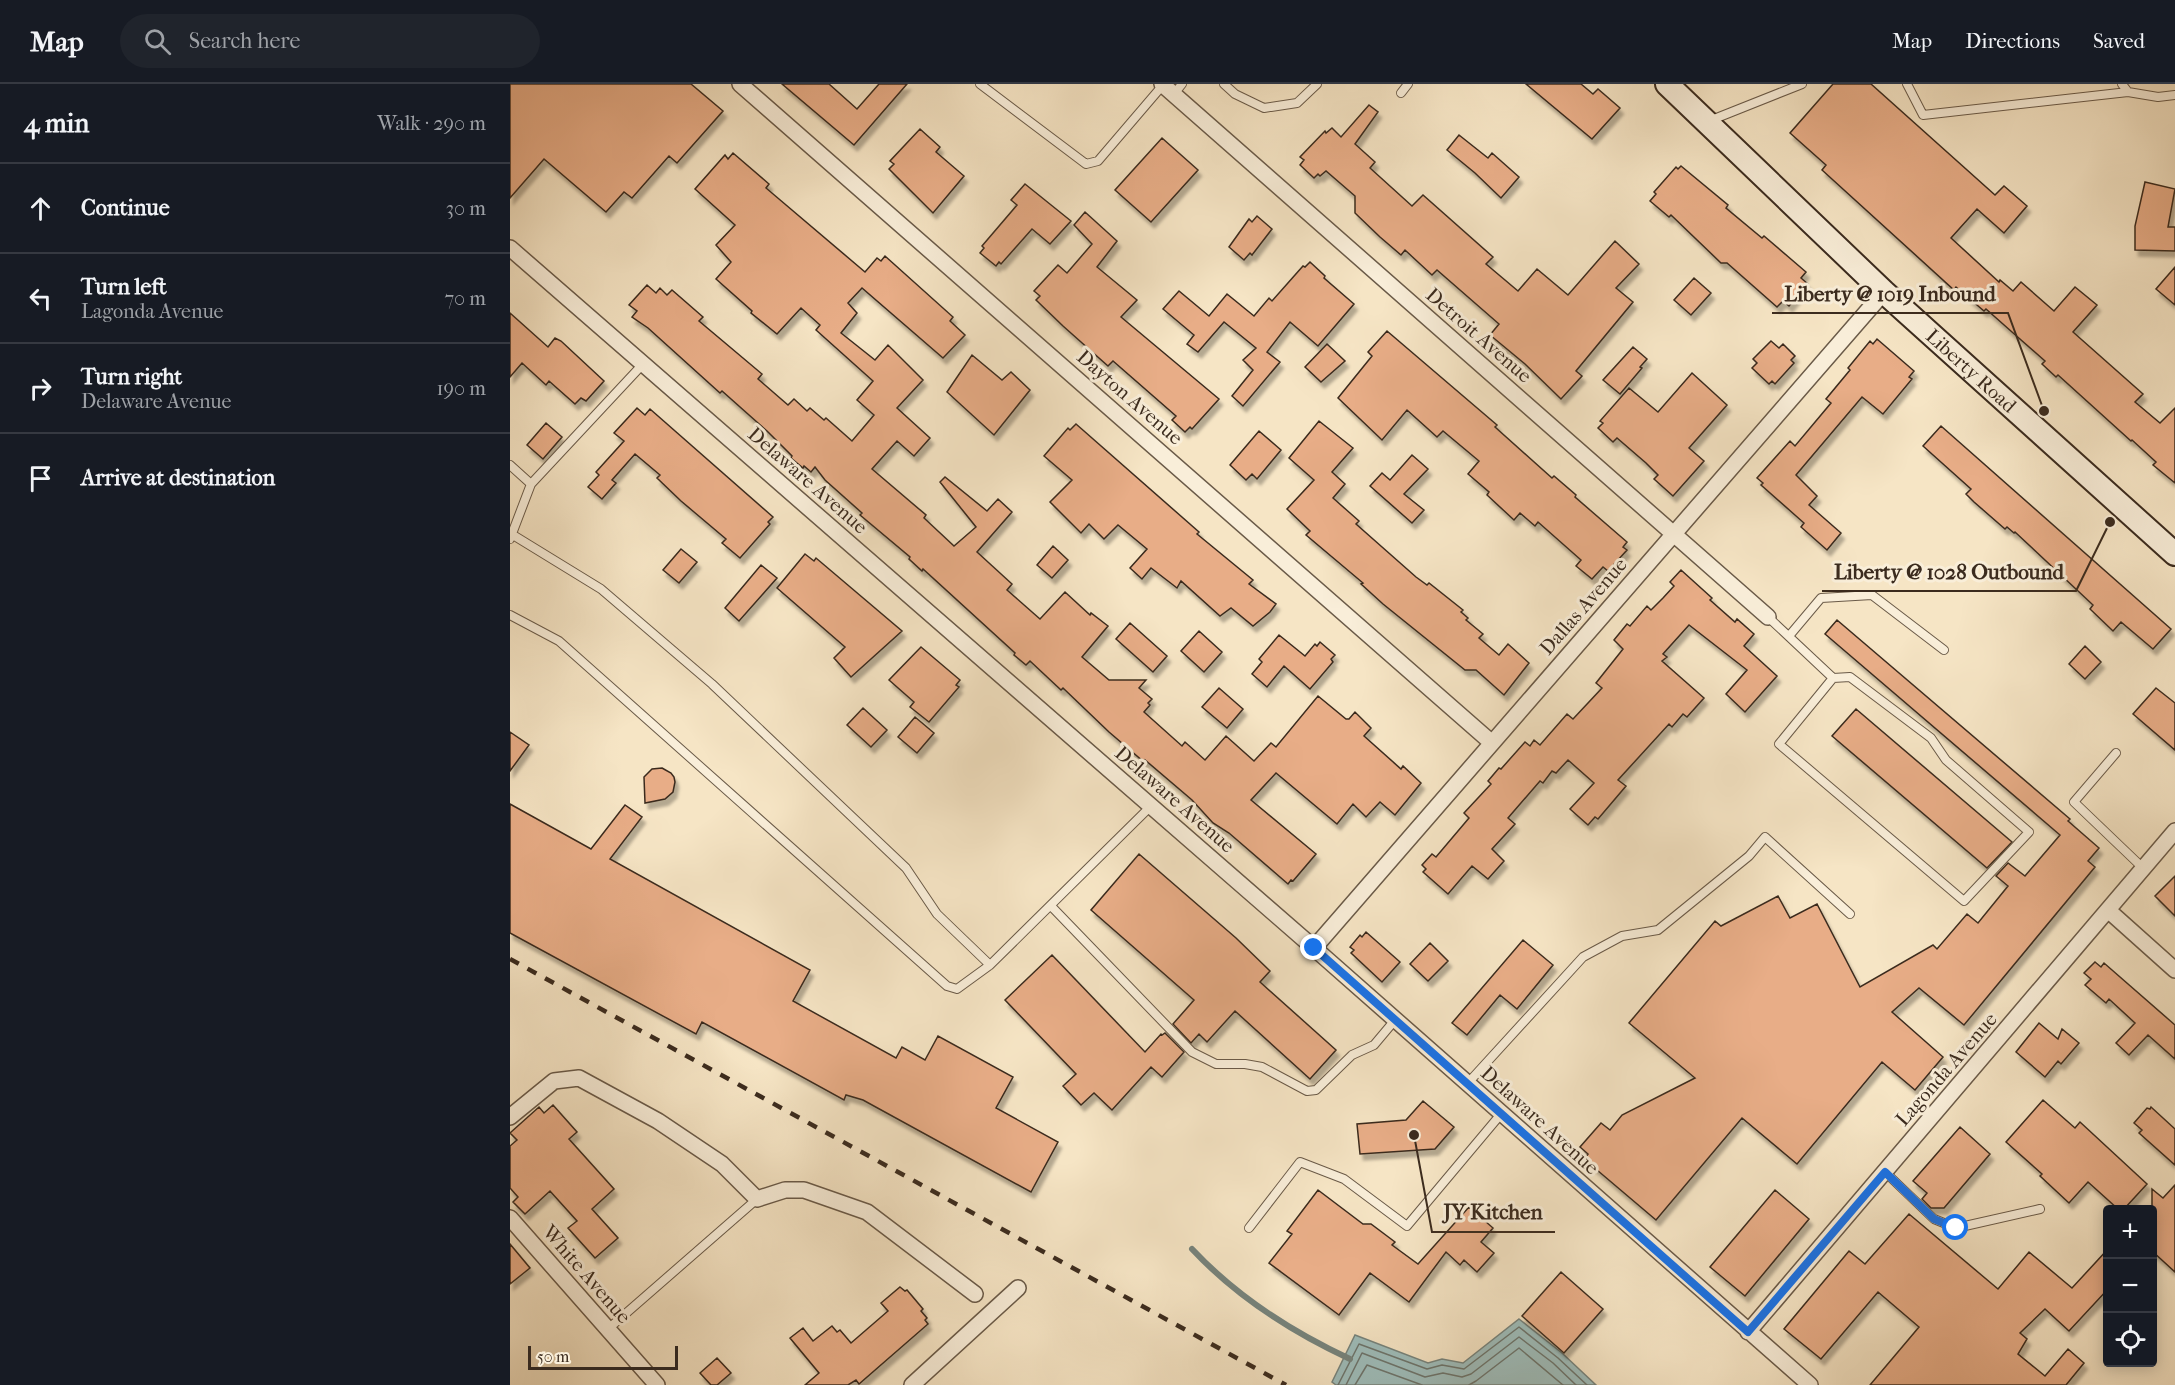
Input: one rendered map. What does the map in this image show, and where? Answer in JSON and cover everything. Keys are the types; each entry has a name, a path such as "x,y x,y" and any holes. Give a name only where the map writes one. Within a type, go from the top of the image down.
{"main road":[{"name":"Liberty Road","path":"1667,84 1884,292 2175,554"}],"street":[{"name":"Dayton Avenue","path":"740,84 1492,742"},
{"name":"Detroit Avenue","path":"1170,87 1768,617"},
{"name":"Delaware Avenue","path":"510,248 1314,948 1810,1385"},
{"name":"Dallas Avenue","path":"1314,948 1884,292"},
{"name":"Lagonda Avenue","path":"1748,1332 2175,831"},
{"path":"2109,911 2175,970"},
{"path":"510,1118 554,1081 579,1078 658,1121 722,1164 757,1199 785,1190 804,1191 867,1212 975,1294"},
{"name":"White Avenue","path":"510,1218 657,1385"},
{"path":"912,1385 1018,1288"}],"lane":[{"path":"981,84 1086,164 1098,161 1170,87"},
{"path":"1224,84 1235,94 1264,108 1297,103 1317,84"},
{"path":"1401,93 1408,84"},
{"path":"1706,122 1802,84"},
{"path":"1907,84 1923,115 2128,92 2158,97 2175,95"},
{"path":"2122,84 2128,92"},
{"path":"643,364 531,484 511,538 601,589 712,684 906,868 937,914 990,965"},
{"path":"510,465 531,484"},
{"path":"1789,636 1821,598 1872,595 1944,650"},
{"path":"510,615 559,641 947,986 957,989 990,965 1151,806"},
{"path":"1768,617 1833,678 1850,677 1931,738 1946,760 2029,832 1964,901 1779,744 1833,678"},
{"path":"2116,753 2074,802 2144,869"},
{"path":"1467,1084 1582,957 1622,936 1658,930 1749,856 1765,837 1850,914"},
{"path":"1051,906 1192,1052 1216,1064 1245,1064 1262,1067 1307,1091 1316,1090 1352,1055 1374,1045 1395,1020"},
{"path":"1250,1228 1300,1162 1344,1179 1407,1226 1501,1114"},
{"path":"1885,1172 1934,1219 1956,1228 2040,1209"},
{"path":"608,1329 757,1199"}],"water":[{"path":"1519,1319 1562,1353 1596,1385 1336,1385 1332,1382 1355,1335 1428,1363 1442,1359 1463,1363"}],"building":[{"path":"510,84 691,84 723,111 677,163 669,156 632,198 624,192 606,212 544,159 510,198"},
{"path":"782,84 829,84 857,109 879,84 907,84 854,145"},
{"path":"1526,84 1581,84 1593,94 1598,89 1620,108 1592,139"},
{"path":"1833,84 1871,84 1995,195 2004,186 2027,206 2004,233 1977,209 1951,238 1999,282 2000,280 2013,291 2021,282 2054,311 2075,287 2097,305 2073,332 2143,394 2135,402 2160,423 2175,408 2175,483 2153,465 2156,462 2132,440 2058,375 2056,377 2042,364 2045,361 1986,309 1984,311 1956,287 1954,290 1822,170 1826,165 1790,133"},
{"path":"1369,105 1378,112 1355,144 1375,162 1370,168 1412,206 1423,195 1493,257 1486,264 1518,291 1537,269 1568,295 1615,241 1639,264 1616,288 1633,302 1576,371 1582,376 1561,399 1525,364 1490,335 1499,324 1437,270 1432,275 1405,250 1401,255 1380,237 1355,213 1355,196 1326,171 1314,178 1300,165 1304,160 1300,157 1325,131 1326,133 1332,128 1341,137"},
{"path":"920,129 940,147 936,152 964,176 933,213 889,169 894,164 890,161"},
{"path":"1459,135 1488,158 1492,153 1519,177 1501,198 1447,150"},
{"path":"1162,138 1198,170 1151,222 1115,190"},
{"path":"733,153 769,184 766,188 865,272 877,258 881,261 885,256 953,317 950,321 965,335 943,358 862,288 848,303 857,313 841,333 875,360 888,345 923,380 897,408 930,438 914,456 897,441 872,469 926,515 924,518 954,546 976,527 940,482 945,477 987,511 998,499 1012,512 977,552 1012,584 1007,590 1040,619 1065,592 1090,615 1091,613 1108,626 1082,657 1109,680 1146,680 1139,688 1152,699 1144,712 1182,746 1185,742 1205,760 1226,736 1254,761 1271,743 1276,747 1318,696 1346,719 1349,719 1355,712 1371,728 1364,736 1401,769 1403,766 1421,783 1395,815 1380,802 1366,817 1353,804 1337,824 1276,773 1251,800 1316,854 1288,884 1229,833 1213,823 1192,800 1109,732 1063,688 1061,690 1030,661 1026,665 1014,655 1015,653 923,569 922,571 909,559 910,557 860,515 862,513 825,480 815,467 811,472 804,466 803,468 767,431 722,391 720,393 648,328 632,317 637,311 629,305 647,285 656,293 660,288 667,295 672,290 703,317 699,321 762,374 758,379 788,405 794,399 807,411 810,408 824,420 826,418 852,441 874,415 857,400 873,381 816,330 820,325 801,308 777,334 751,313 752,311 716,279 731,262 716,245 735,225 695,189 725,155 728,159"},
{"path":"1681,166 1728,205 1726,208 1762,238 1764,236 1806,272 1801,278 1808,284 1789,306 1783,301 1777,307 1727,263 1721,263 1671,215 1669,217 1650,201 1656,194 1654,192 1676,167 1678,169"},
{"path":"2145,182 2175,189 2168,227 2175,227 2175,251 2135,250 2135,226"},
{"path":"1025,184 1071,221 1050,244 1032,229 1001,264 999,262 996,266 980,253 984,248 982,246 1017,205 1011,200"},
{"path":"1085,212 1117,241 1097,267 1137,300 1121,317 1219,399 1192,429 1190,427 1185,432 1172,420 1176,416 1113,361 1108,366 1036,300 1040,296 1034,291 1058,265 1067,273 1092,244 1074,225"},
{"path":"1257,216 1272,229 1252,255 1250,253 1244,260 1229,247 1249,219 1252,222"},
{"path":"1310,262 1325,276 1324,278 1354,304 1318,346 1290,322 1267,352 1280,362 1243,406 1232,396 1253,370 1243,360 1256,348 1224,322 1198,352 1187,344 1194,335 1163,309 1179,291 1209,316 1227,294 1254,316 1269,298 1272,301 1303,266 1305,267"},
{"path":"2175,267 2175,305 2156,289"},
{"path":"1694,278 1711,293 1691,315 1674,300"},
{"path":"510,313 548,347 555,338 561,341 604,381 586,401 581,398 575,404 549,381 546,385 522,363 510,377"},
{"path":"1387,331 1497,425 1495,427 1552,478 1554,476 1576,495 1575,497 1627,542 1623,547 1627,550 1608,571 1603,567 1592,579 1576,566 1581,560 1538,522 1535,526 1520,513 1514,520 1487,495 1489,492 1468,474 1479,461 1443,431 1437,437 1407,410 1382,440 1338,398 1372,356 1368,352"},
{"path":"1877,339 1914,371 1909,377 1912,379 1883,414 1862,397 1796,475 1817,496 1809,505 1841,533 1827,550 1801,527 1804,523 1761,485 1763,483 1757,478 1790,441 1795,446 1831,403 1826,399 1850,370 1848,368 1870,341 1873,344"},
{"path":"1771,341 1779,348 1783,344 1795,356 1791,360 1794,363 1775,384 1772,381 1769,384 1752,368 1757,363 1753,359"},
{"path":"1327,344 1345,361 1321,382 1305,367"},
{"path":"1633,347 1647,359 1620,394 1603,380"},
{"path":"972,355 1002,380 1011,372 1030,390 994,435 947,392"},
{"path":"1692,373 1727,405 1689,448 1704,461 1673,496 1654,479 1658,475 1646,463 1617,438 1613,442 1598,428 1603,423 1600,421 1629,388 1658,412"},
{"path":"637,408 645,415 650,409 773,517 768,522 770,524 740,558 722,543 726,539 681,501 657,478 660,475 635,454 612,480 616,483 602,499 588,487 599,475 596,472 624,441 614,433"},
{"path":"1319,421 1353,448 1332,472 1345,484 1333,498 1359,521 1356,524 1416,577 1427,585 1429,583 1463,610 1461,612 1468,618 1466,620 1483,634 1479,638 1499,655 1508,644 1529,663 1504,695 1476,670 1465,670 1383,604 1361,584 1363,583 1306,535 1310,531 1287,509 1314,480 1289,458"},
{"path":"546,423 562,437 543,459 527,445"},
{"path":"1076,424 1199,532 1197,534 1253,580 1249,584 1276,604 1270,612 1253,626 1231,608 1220,616 1181,581 1177,588 1151,568 1142,579 1130,568 1147,549 1118,525 1104,539 1089,524 1081,533 1050,502 1072,480 1044,456 1068,428 1070,430"},
{"path":"1941,426 2171,629 2153,649 2121,622 2113,631 2090,609 2093,605 2015,532 2007,527 2005,529 1966,494 1971,489 1923,446"},
{"path":"1259,431 1281,450 1257,479 1252,474 1246,480 1230,465"},
{"path":"1412,455 1428,469 1404,494 1424,510 1412,523 1370,486 1382,473 1390,480"},
{"path":"1053,546 1068,560 1052,578 1037,565"},
{"path":"681,549 697,562 679,583 663,570"},
{"path":"805,554 814,561 816,558 902,631 851,677 834,658 845,647 777,588"},
{"path":"761,565 777,578 739,621 725,608"},
{"path":"1681,570 1735,622 1737,619 1754,634 1744,646 1777,676 1745,712 1726,694 1747,670 1689,625 1663,654 1667,657 1662,661 1704,698 1687,717 1683,714 1672,727 1669,724 1618,780 1626,786 1598,819 1595,817 1588,825 1570,809 1594,783 1568,760 1556,773 1552,771 1543,783 1540,781 1508,818 1515,824 1492,849 1504,861 1488,879 1472,866 1448,894 1423,872 1426,869 1422,865 1432,854 1436,857 1469,818 1464,813 1491,784 1488,781 1499,768 1501,769 1525,742 1530,746 1534,740 1540,745 1567,714 1573,719 1602,688 1596,683 1623,649 1614,640 1627,624 1630,626 1647,606 1651,610 1663,598 1674,586 1670,582"},
{"path":"1837,620 2070,819 2068,821 2099,848 2088,861 2095,867 1964,1025 1919,988 1892,1012 1943,1057 1915,1090 1882,1062 1797,1164 1742,1118 1656,1220 1584,1159 1588,1154 1580,1147 1601,1123 1610,1130 1622,1115 1695,1078 1629,1023 1715,921 1721,926 1778,896 1790,918 1817,904 1860,987 1933,945 1937,949 1967,914 1978,923 2008,886 1996,876 2008,863 2025,876 2060,835 1825,634"},
{"path":"1130,623 1167,656 1153,672 1116,639"},
{"path":"1199,631 1222,652 1204,672 1181,651"},
{"path":"1279,635 1305,656 1315,644 1317,646 1320,642 1335,655 1331,659 1333,662 1310,689 1284,666 1267,687 1252,674 1262,662 1259,659"},
{"path":"2085,646 2101,662 2085,679 2069,664"},
{"path":"921,647 960,680 956,685 959,687 929,722 910,707 914,702 889,680"},
{"path":"1219,688 1243,709 1227,728 1202,707"},
{"path":"2156,688 2175,703 2175,750 2133,714"},
{"path":"863,708 887,730 871,747 847,725"},
{"path":"1856,709 2012,842 1987,868 1832,736"},
{"path":"915,717 934,733 917,753 898,737"},
{"path":"510,732 529,745 510,771"},
{"path":"662,768 674,777 673,792 665,799 645,803 644,777 652,769"},
{"path":"510,804 591,849 625,805 642,817 610,859 810,970 793,1001 896,1058 902,1047 925,1060 938,1036 1013,1077 996,1108 1058,1142 1031,1192 863,1100 846,1095 844,1100 702,1022 696,1034 510,933"},
{"path":"1139,854 1236,938 1270,971 1260,982 1336,1050 1310,1079 1235,1011 1207,1042 1199,1034 1191,1043 1173,1024 1194,1000 1091,910"},
{"path":"2175,876 2175,916 2155,896"},
{"path":"1366,932 1400,962 1382,982 1351,953 1354,950 1350,947 1360,935 1362,937"},
{"path":"1523,940 1553,965 1517,1009 1500,995 1467,1035 1452,1023"},
{"path":"1430,943 1448,961 1428,981 1410,964"},
{"path":"1052,955 1145,1052 1161,1034 1165,1033 1184,1052 1162,1077 1151,1067 1112,1110 1094,1093 1081,1105 1063,1086 1076,1074 1005,1000"},
{"path":"2095,962 2101,967 2104,963 2175,1025 2175,1059 2148,1035 2129,1055 2116,1043 2135,1023 2109,999 2106,1003 2085,985 2091,979 2084,973"},
{"path":"2039,1023 2058,1039 2062,1029 2079,1043 2061,1064 2058,1061 2045,1077 2016,1052"},
{"path":"2043,1100 2075,1128 2080,1122 2147,1184 2128,1205 2114,1205 2088,1182 2069,1203 2040,1176 2042,1174 2006,1142"},
{"path":"1423,1101 1454,1127 1435,1149 1360,1154 1357,1124 1406,1120"},
{"path":"553,1105 577,1132 569,1139 614,1189 592,1209 618,1238 595,1258 568,1228 577,1221 550,1191 525,1214 513,1202 518,1197 510,1188 510,1146 517,1140 510,1133 539,1107 544,1113"},
{"path":"2151,1107 2175,1129 2175,1165 2139,1133 2142,1130 2134,1123 2147,1108"},
{"path":"1960,1127 1990,1154 1944,1208 1931,1208 1922,1199 1927,1193 1913,1181"},
{"path":"2175,1185 2175,1272 2157,1256 2157,1205 2152,1205 2152,1189 2163,1198"},
{"path":"1318,1190 1363,1224 1371,1224 1395,1242 1392,1245 1418,1264 1469,1207 1493,1228 1481,1242 1494,1253 1477,1272 1464,1260 1460,1265 1446,1252 1409,1302 1370,1273 1339,1315 1269,1263 1292,1234 1287,1231"},
{"path":"1775,1190 1809,1219 1745,1296 1710,1267"},
{"path":"1909,1214 1998,1289 2029,1252 2072,1288 2103,1254 2103,1294 2069,1331 2045,1309 2020,1333 2027,1339 2018,1354 2045,1376 2068,1349 2084,1363 2066,1385 1870,1385 1919,1327 1878,1292 1821,1359 1784,1329 1849,1251 1865,1264"},
{"path":"510,1244 530,1268 510,1284"},
{"path":"1561,1272 1603,1309 1564,1353 1522,1316"},
{"path":"900,1287 907,1290 923,1309 921,1311 927,1318 925,1320 928,1324 859,1384 856,1380 848,1385 805,1385 819,1373 790,1338 803,1328 813,1341 832,1326 837,1332 840,1330 851,1343 888,1311 881,1303"},
{"path":"717,1358 731,1373 717,1385 711,1385 700,1373"}],"waterway":[{"path":"1192,1249 1227,1282 1266,1312 1350,1359"}],"railway":[{"path":"510,959 1286,1385"}],"place":[{"name":"Liberty @ 1019 Inbound","path":"2044,411"},
{"name":"Liberty @ 1028 Outbound","path":"2110,522"},
{"name":"JY Kitchen","path":"1414,1135"}],"route":[{"path":"1314,948 1748,1332 1885,1172 1934,1219 1956,1228"}]}
